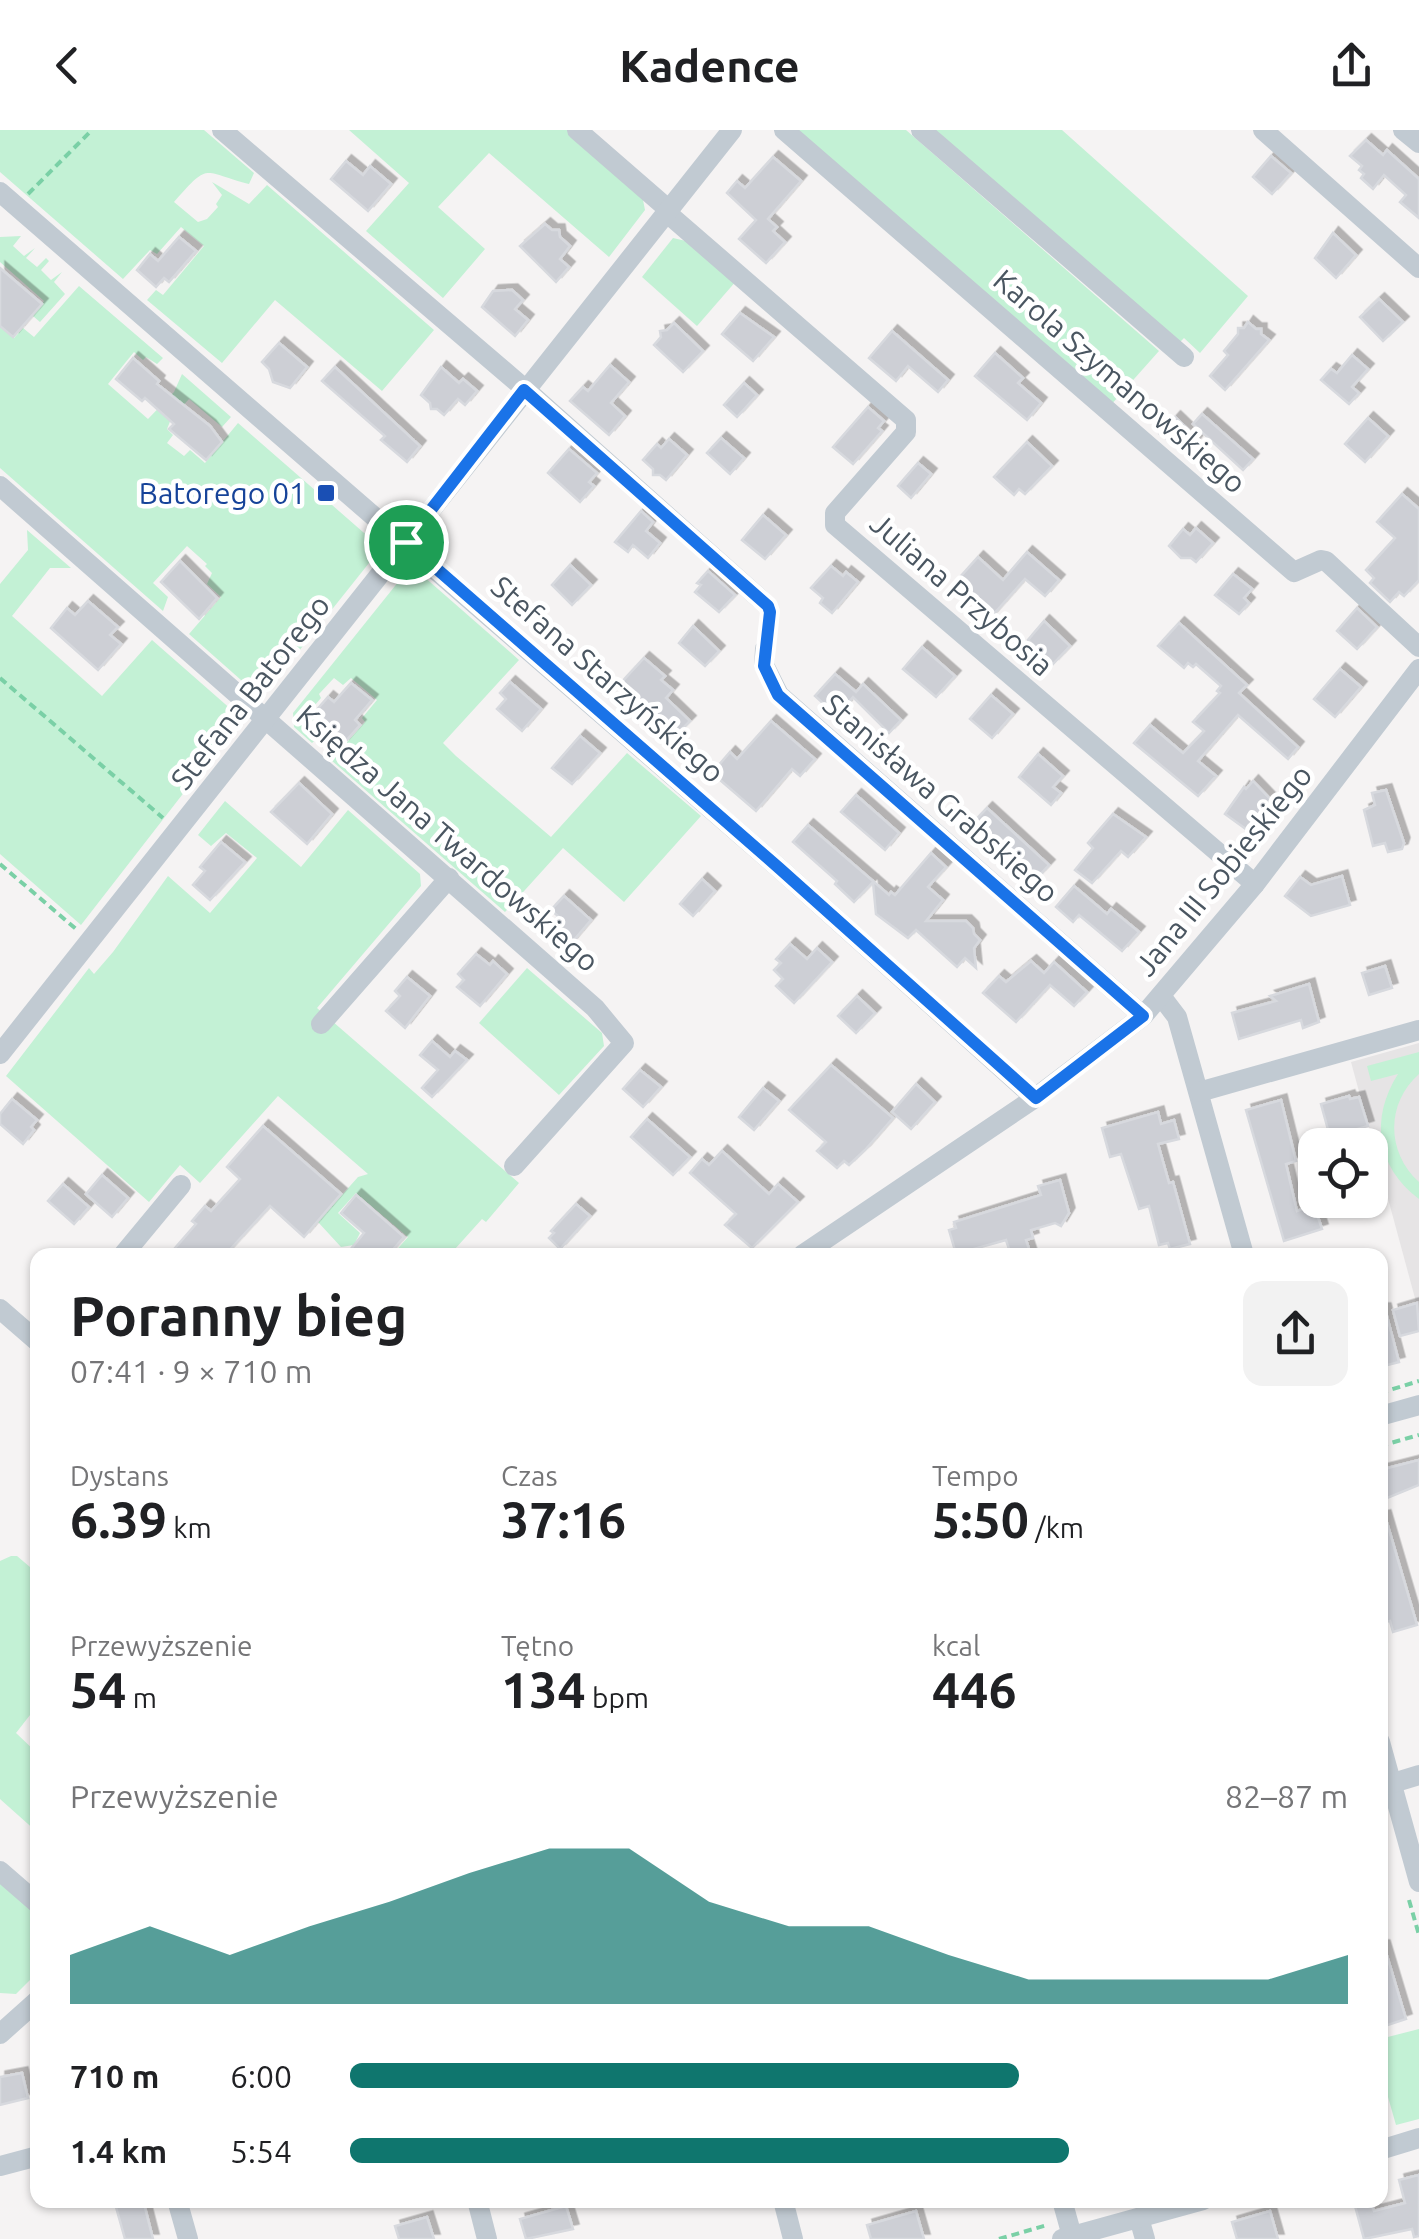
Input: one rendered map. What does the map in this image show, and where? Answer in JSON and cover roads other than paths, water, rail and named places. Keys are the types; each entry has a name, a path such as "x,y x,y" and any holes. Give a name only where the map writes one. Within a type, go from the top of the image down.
{"street":[{"path":"222,130 759,598"},
{"name":"Juliana Przybosia","path":"577,130 906,420 906,432 835,514 835,525 1254,884"},
{"name":"Stefana Batorego","path":"0,1054 732,130"},
{"name":"Karola Szymanowskiego","path":"784,130 1294,572 1326,561 1419,647"},
{"path":"920,130 1184,357"},
{"path":"1263,130 1419,268"},
{"path":"1404,130 1419,144"},
{"name":"Stefana Starzyńskiego","path":"0,192 779,868 1036,1098"},
{"name":"Księdza Jana Twardowskiego","path":"0,486 596,1008 624,1043 514,1166"},
{"name":"Stanisława Grabskiego","path":"764,649 764,666 778,695 1143,1016"},
{"name":"Jana III Sobieskiego","path":"812,1248 1036,1098 1143,1016 1254,884 1419,668"},
{"path":"321,1024 449,878"},
{"path":"1162,996 1177,1017 1242,1248"},
{"path":"1199,1092 1419,1030"},
{"path":"129,1248 181,1186"},
{"path":"0,1309 30,1335"},
{"path":"1388,1414 1419,1405"},
{"path":"1388,1784 1419,1775"},
{"path":"1388,1791 1419,1882"},
{"path":"0,1871 30,1897"},
{"path":"2,2028 30,2006"},
{"path":"1388,2148 1419,2138"},
{"path":"0,2166 30,2158"},
{"path":"179,2208 188,2239"},
{"path":"478,2208 487,2239"},
{"path":"785,2208 793,2239"},
{"path":"1063,2208 1067,2238 1174,2208"},
{"path":"1140,2218 1145,2239"}],"place":[{"name":"Batorego 01","path":"326,493"}]}
